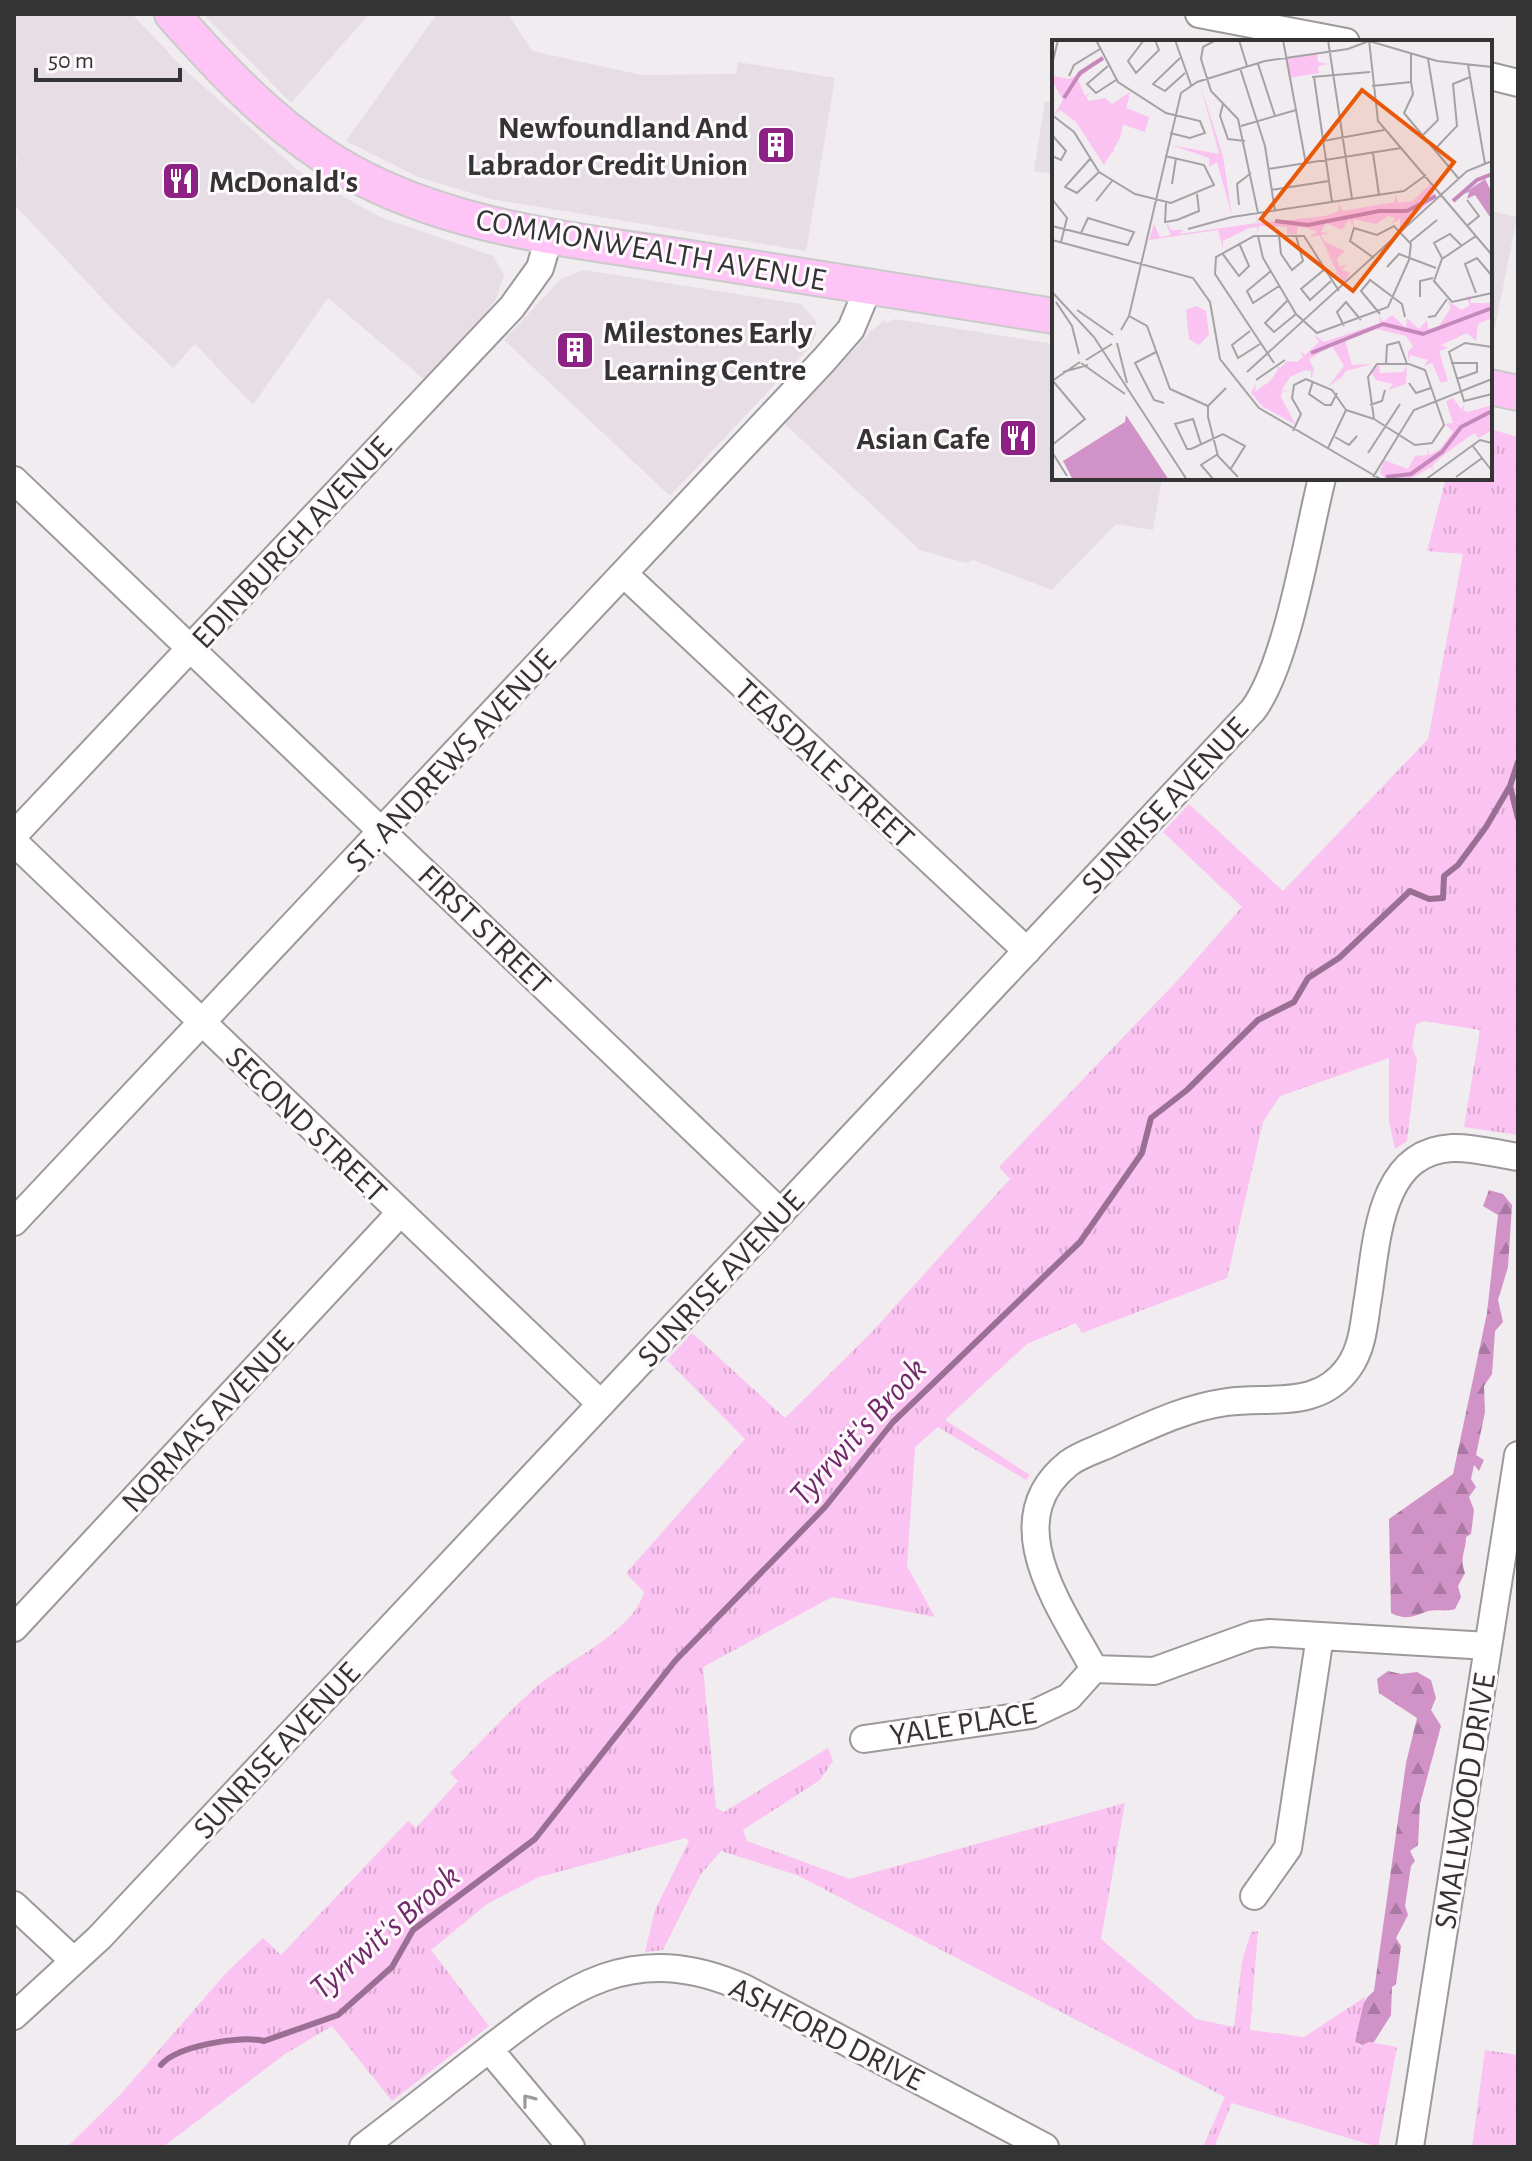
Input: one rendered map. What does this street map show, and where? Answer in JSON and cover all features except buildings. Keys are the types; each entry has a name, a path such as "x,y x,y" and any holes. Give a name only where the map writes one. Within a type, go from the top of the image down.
{"main road":[{"name":"COMMONWEALTH AVENUE","path":"172,14 244,93 281,125 347,169 458,217 549,237 1052,316"},
{"path":"1492,387 1518,393"}],"street":[{"path":"1199,14 1236,17 1337,40"},
{"path":"1492,76 1518,83"},
{"name":"EDINBURGH AVENUE","path":"14,835 512,307 540,268 549,237"},
{"name":"ST. ANDREWS AVENUE","path":"15,1219 203,1023 838,345 861,310 869,286"},
{"name":"FIRST STREET","path":"14,480 781,1213"},
{"name":"SUNRISE AVENUE","path":"14,2016 99,1938 1262,698 1279,653 1322,480"},
{"name":"TEASDALE STREET","path":"624,574 1027,951"},
{"name":"SECOND STREET","path":"14,842 601,1404"},
{"path":"1488,1646 1270,1633 1253,1635 1154,1671 1094,1669 1048,1590 1037,1552 1036,1518 1053,1479 1072,1461 1188,1409 1230,1402 1299,1400 1329,1388 1349,1367 1361,1340 1384,1205 1398,1176 1424,1156 1445,1149 1518,1157"},
{"name":"NORMA'S AVENUE","path":"14,1628 400,1213"},
{"name":"SMALLWOOD DRIVE","path":"1410,2147 1518,1455"},
{"path":"1254,1896 1288,1848 1320,1636"},
{"name":"YALE PLACE","path":"864,1739 1031,1715 1069,1697 1094,1669"},
{"path":"14,1905 73,1960"},
{"name":"ASHFORD DRIVE","path":"363,2147 554,1999 592,1981 633,1970 689,1971 744,1988 1045,2147"},
{"path":"489,2049 571,2147"}],"shaded area":[{"path":"14,14 132,14 184,69 300,172 380,217 493,256 504,275 496,299 477,325 425,380 328,298 253,405 195,344 173,368 113,310 14,204 17,158 14,154"},
{"path":"203,14 369,14 291,103"},
{"path":"437,14 508,14 532,51 641,75 736,74 738,62 835,78 806,251 491,199 418,177 346,141"},
{"path":"1045,101 1052,103 1052,174 1034,171"},
{"path":"1492,211 1517,217 1492,342"},
{"path":"584,270 801,304 816,321 816,335 808,349 670,496 504,340 561,279"},
{"path":"895,319 1052,344 1052,480 1162,480 1153,530 1116,524 1052,590 973,560 966,563 920,550 785,424 870,332 885,320 887,323"}],"green space":[{"path":"1492,430 1518,437 1518,1135 1464,1127 1480,1030 1424,1021 1416,1025 1412,1046 1417,1060 1407,1141 1395,1149 1389,1122 1389,1058 1280,1096 1263,1122 1227,1278 1082,1333 1076,1323 1027,1344 945,1420 1030,1475 1026,1480 938,1427 915,1447 907,1566 935,1617 832,1597 703,1667 716,1808 724,1812 828,1748 833,1761 820,1780 743,1830 747,1841 850,1879 1125,1803 1101,1939 1196,2019 1234,2027 1242,1961 1251,1932 1258,1931 1250,2030 1304,2037 1365,1997 1355,2042 1360,2046 1369,2042 1397,2047 1378,2147 1232,2103 1214,2147 1203,2147 1225,2097 797,1875 721,1851 701,1874 663,1950 645,1952 655,1910 689,1841 685,1838 539,1877 487,1904 431,1950 489,2026 392,2101 332,2026 285,2054 163,2147 67,2147 119,2096 227,1972 263,1938 281,1955 408,1821 416,1828 458,1781 450,1773 513,1709 547,1679 612,1634 637,1607 644,1592 626,1573 745,1439 667,1360 692,1333 785,1418 871,1333 1010,1179 999,1167 1177,981 1242,907 1163,832 1189,804 1283,891 1428,739 1463,554 1427,551 1445,480 1492,480"},
{"path":"1489,1190 1503,1194 1512,1205 1508,1267 1498,1300 1503,1322 1495,1331 1492,1374 1484,1386 1485,1412 1476,1455 1484,1460 1479,1471 1474,1465 1471,1479 1476,1487 1469,1497 1474,1510 1471,1534 1466,1537 1463,1555 1465,1573 1458,1586 1461,1597 1455,1609 1431,1610 1402,1617 1391,1613 1389,1519 1453,1474 1487,1313 1498,1215 1483,1206"},
{"path":"1388,1671 1401,1674 1417,1672 1431,1680 1436,1698 1431,1710 1441,1726 1420,1804 1418,1845 1410,1851 1415,1861 1411,1866 1405,1906 1408,1915 1396,1938 1401,1946 1396,1984 1392,1987 1391,2015 1374,2042 1364,2046 1355,2042 1356,2028 1361,2007 1374,1991 1406,1763 1417,1718 1379,1693 1377,1679"},
{"path":"1485,2050 1518,2055 1518,2147 1472,2147"}],"waterway":[{"name":"Tyrrwit's Brook","path":"161,2065 194,2047 240,2040 264,2041 338,2015 392,1967 413,1930 535,1839 675,1661 825,1507 893,1422 1080,1242 1142,1153 1151,1118 1187,1090 1258,1020 1294,1002 1308,978 1339,958 1410,891 1429,899 1443,898 1444,876 1458,865 1486,827 1510,786 1518,762"},
{"path":"1510,786 1518,818"}],"place":[{"name":"Newfoundland And Labrador Credit Union","path":"776,145"},
{"name":"McDonald's","path":"181,181"},
{"name":"Milestones Early Learning Centre","path":"575,350"},
{"name":"Asian Cafe","path":"1018,438"}]}
